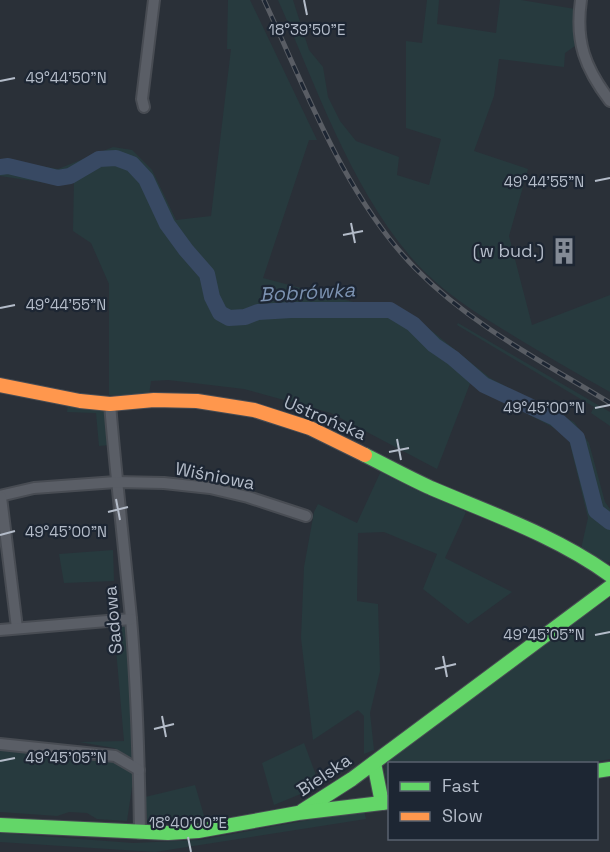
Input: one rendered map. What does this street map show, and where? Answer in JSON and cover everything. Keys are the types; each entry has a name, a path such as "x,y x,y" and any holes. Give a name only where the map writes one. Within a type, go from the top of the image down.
{"street":[{"path":"144,106 142,99 154,0"},
{"path":"581,0 578,27 581,49 595,81 610,101"},
{"name":"Ustrońska","path":"0,385 69,399 110,404 154,400 197,401 254,410 310,428 429,487 529,529 592,562 610,575"},
{"name":"Sadowa","path":"110,404 131,619 140,833"},
{"name":"Wiśniowa","path":"1,497 15,491 34,488 116,482 164,483 210,488 248,497 306,516"},
{"path":"1,497 17,628"},
{"name":"Bielska","path":"0,825 140,833 198,831 298,813 374,763 610,587"},
{"path":"0,630 131,619"},
{"path":"0,744 115,756 139,770"},
{"path":"298,813 386,802 374,763"}],"green space":[{"path":"228,0 250,0 317,140 309,140 263,278 357,303 390,305 417,319 490,378 574,422 589,443 605,502 610,509 610,562 606,563 581,549 588,518 569,440 558,430 481,389 471,381 437,469 331,413 244,389 168,380 151,381 149,395 109,395 109,284 91,243 73,231 74,179 53,184 0,176 0,159 58,169 113,147 132,150 152,170 176,220 211,216 231,49 227,49"},
{"path":"278,0 293,0 309,50 323,67 328,97 340,121 356,141 399,157 397,175 429,185 441,139 406,128 406,41 422,43 427,0 439,0 437,24 496,33 500,0 521,0 575,9 575,46 565,53 564,67 499,59 494,96 474,151 528,169 509,236 532,325 610,295 610,392 481,315 447,292 417,264 373,205 355,172 322,103"},
{"path":"458,323 610,412 610,426 591,413 594,407 457,325"},
{"path":"68,405 106,408 110,445 99,446 96,413 67,412"},
{"path":"381,471 466,512 445,558 512,592 468,624 423,589 437,554 384,532 358,533 357,601 378,604 380,671 370,713 374,750 364,754 364,716 358,710 313,740 301,638 304,567 314,512 318,504 357,523"},
{"path":"113,550 114,581 64,583 59,554"},
{"path":"610,598 610,759 593,762 388,762 388,786 385,774 386,763 560,632"},
{"path":"127,625 135,761 114,748 79,742 124,741 114,626"},
{"path":"304,743 320,786 274,805 262,763"},
{"path":"0,747 95,758 123,765 134,774 127,821 97,819 87,813 69,812 57,816 0,812"},
{"path":"195,785 205,819 155,823 147,820 145,797"},
{"path":"364,810 366,819 155,852 0,842 0,833 133,843 200,840"}],"waterway":[{"name":"Bobrówka","path":"0,167 8,166 58,178 70,176 99,159 116,158 132,164 146,179 167,224 207,274 212,297 220,313 229,318 245,317 258,312 291,310 390,310 413,324 434,345 484,385 555,418 577,438 596,511 610,522"}],"railway":[{"path":"264,0 329,141 368,209 391,240 416,269 460,308 508,342 610,403"}],"traffic: fast":[{"path":"365,455 431,488 546,537 610,575"},
{"path":"302,811 352,779 610,587"},
{"path":"374,763 382,803"},
{"path":"598,771 610,769"},
{"path":"0,825 168,833 198,831 298,813 388,802"}],"traffic: slow":[{"path":"0,385 80,401 110,404 154,400 197,401 254,410 310,428 365,455"}],"place":[{"name":"(w bud.)","path":"564,251"}]}
